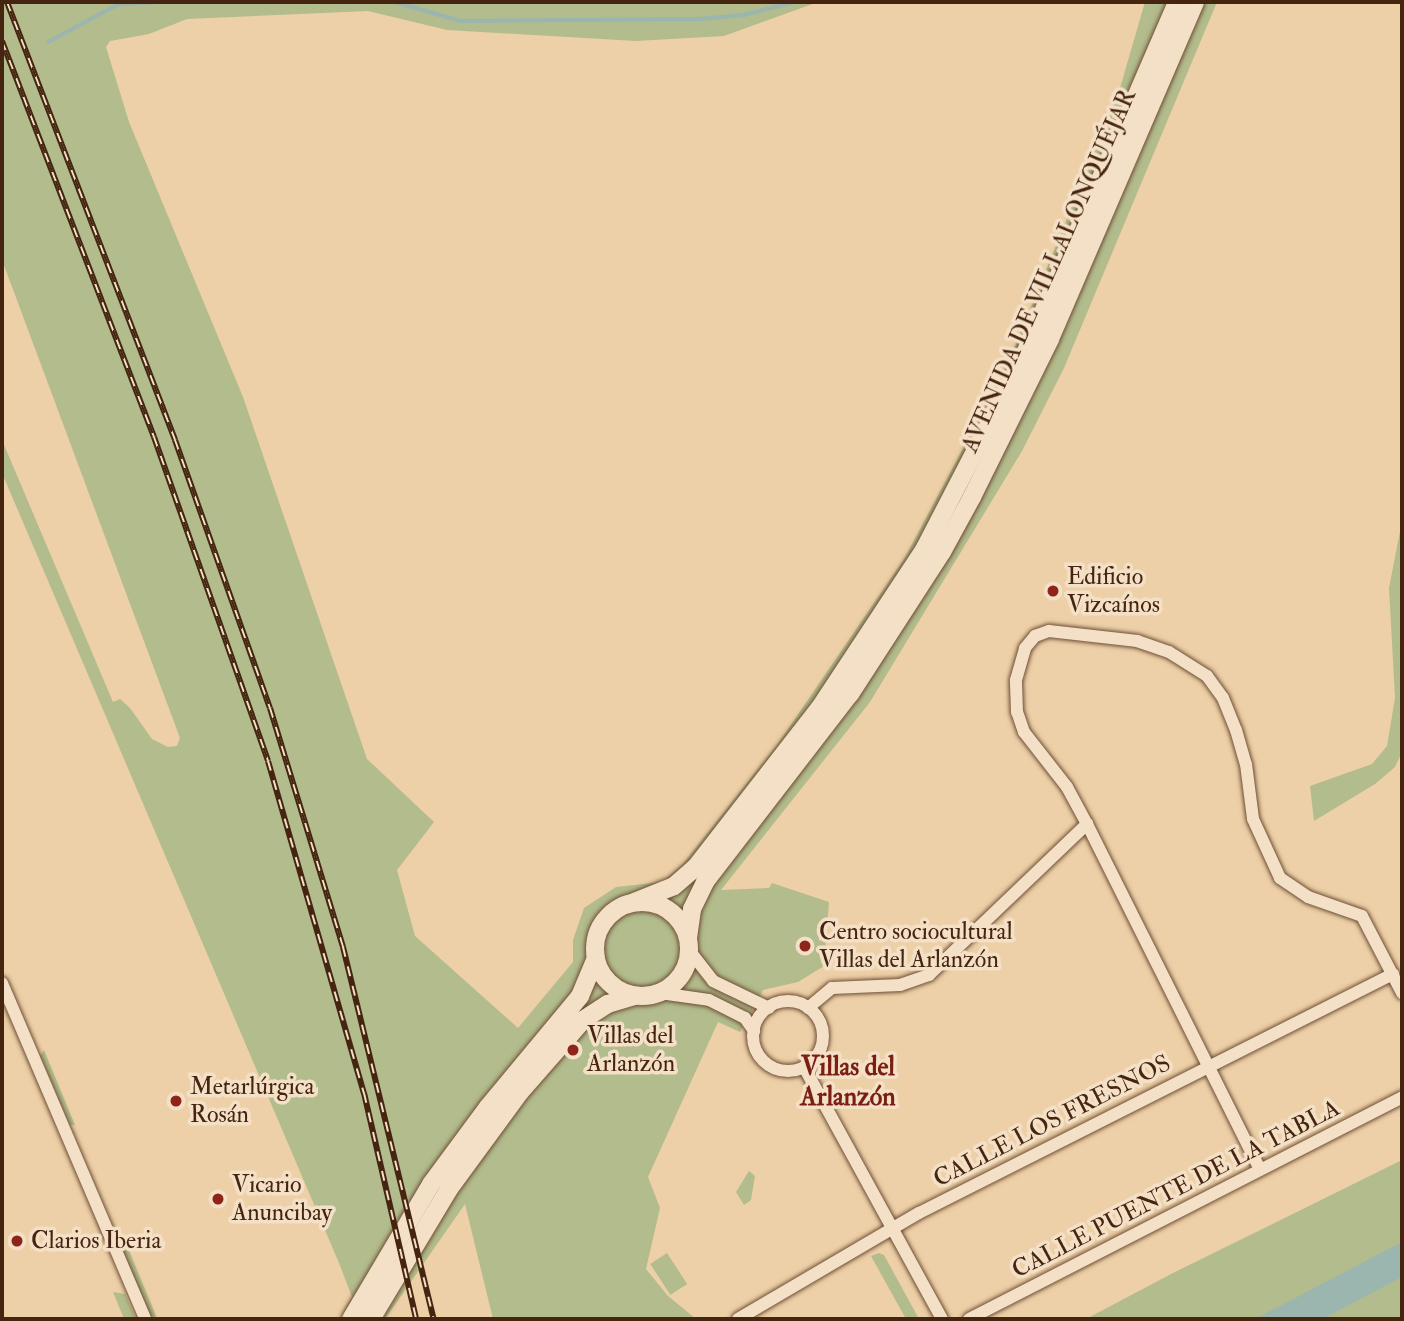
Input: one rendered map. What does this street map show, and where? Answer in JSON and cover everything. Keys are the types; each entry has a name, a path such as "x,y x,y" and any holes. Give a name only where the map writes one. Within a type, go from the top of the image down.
{"street":[{"name":"AVENIDA DE VILLALONQUÉJAR","path":"634,902 674,886 695,868 819,709 919,559 1020,365 1177,2"},
{"name":"AVENIDA DE VILLALONQUÉJAR","path":"689,944 692,909 705,882 850,694 966,508 1051,339 1195,2"},
{"path":"1260,1169 1087,824 1067,787 1024,732 1017,712 1016,680 1025,648 1042,632 1137,641 1170,652 1207,676 1223,698 1236,730 1246,764 1253,819 1280,878 1308,897 1362,916 1402,993"},
{"path":"808,1007 832,988 900,985 929,975 1087,824"},
{"path":"351,1319 431,1184 488,1107 580,996 596,958 600,929 620,907 634,902 648,902 668,910 719,986 769,1008"},
{"path":"660,993 681,976 689,944"},
{"path":"596,958 609,983 634,996"},
{"name":"CALLE LOS FRESNOS","path":"738,1319 892,1228 1207,1064 1393,974"},
{"path":"2,983 145,1319"},
{"path":"371,1319 449,1189 520,1092 583,1020 608,1004 634,996 660,993 709,1000 745,1018 754,1031 757,1052 771,1067 792,1071 804,1068 818,1055 823,1034 808,1007 788,1002 769,1008 754,1031"},
{"path":"804,1068 942,1319"},
{"name":"CALLE PUENTE DE LA TABLA","path":"969,1319 1402,1097"}],"green space":[{"path":"2,2 818,2 724,36 636,41 447,30 368,11 187,19 149,34 110,41 106,47 129,122 243,397 367,759 434,822 397,870 415,936 518,1028 573,962 573,940 584,908 616,887 662,882 682,865 777,745 904,559 1007,366 1120,88 1145,2 1217,2 1064,368 1022,451 870,702 721,890 769,888 772,883 829,902 824,966 798,982 763,990 740,1032 718,1022 648,1177 660,1208 646,1269 668,1296 696,1319 493,1319 465,1204 385,1319 359,1319 353,1300 339,1319 352,1297 339,1263 2,473 2,440 113,702 120,699 130,708 152,739 168,747 177,746 180,738 2,260"},
{"path":"1402,521 1402,752 1395,767 1375,784 1314,821 1310,786 1372,764 1387,746 1395,698 1389,588"},
{"path":"44,1050 75,1125 70,1125 40,1056"},
{"path":"1402,1160 1402,1319 1086,1319 1171,1274"},
{"path":"749,1171 755,1176 751,1200 744,1205 736,1192"},
{"path":"126,1243 157,1318 151,1318 121,1248"},
{"path":"667,1253 687,1284 670,1295 650,1264"},
{"path":"879,1253 884,1255 919,1319 906,1319 871,1256"},
{"path":"113,1292 125,1294 136,1319 124,1319"}],"water":[{"path":"1402,1242 1402,1277 1322,1319 1255,1319"}],"waterway":[{"path":"48,42 119,4 159,2"},
{"path":"395,2 461,21 700,19 744,15 794,2"}],"railway":[{"path":"7,2 175,440 270,708 343,947 434,1319"},
{"path":"2,41 154,437 268,761 364,1093 416,1319"}],"place":[{"name":"Edificio Vizcaínos","path":"1053,591"},
{"name":"Centro sociocultural Villas del Arlanzón","path":"805,946"},
{"name":"Villas del Arlanzón","path":"573,1050"},
{"name":"Metarlúrgica Rosán","path":"176,1101"},
{"name":"Vicario Anuncibay","path":"218,1199"},
{"name":"Clarios Iberia","path":"17,1241"}],"district":[{"name":"Villas del Arlanzón","path":"848,1083"}]}
